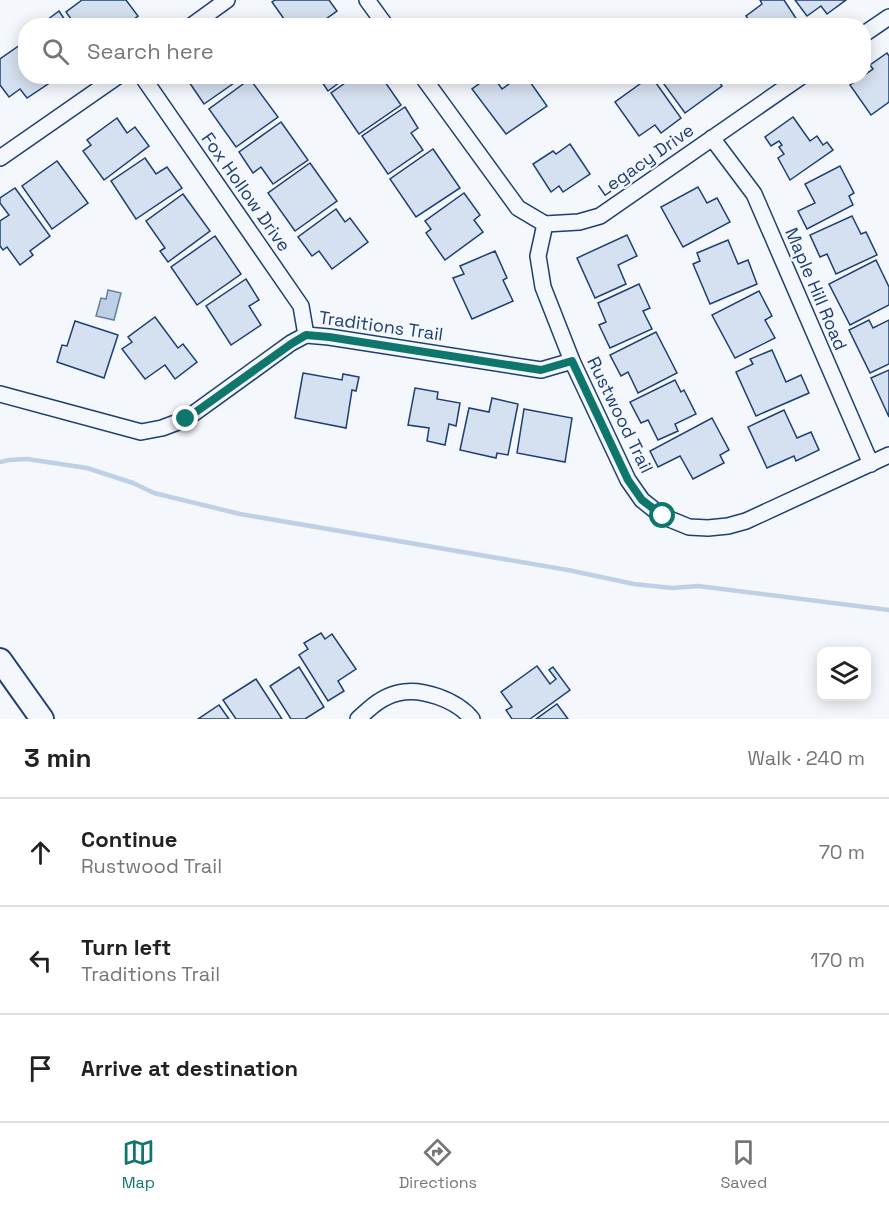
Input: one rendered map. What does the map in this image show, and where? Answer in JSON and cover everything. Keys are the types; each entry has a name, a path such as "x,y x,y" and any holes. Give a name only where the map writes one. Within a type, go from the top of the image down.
{"main road":[{"path":"0,660 42,719"}],"street":[{"path":"202,18 227,0"},
{"path":"367,0 380,18"},
{"path":"871,29 889,17"},
{"path":"0,158 106,84"},
{"name":"Fox Hollow Drive","path":"148,84 301,306 306,335"},
{"path":"428,84 518,208 545,224"},
{"name":"Legacy Drive","path":"545,224 579,222 600,216 790,84"},
{"name":"Maple Hill Road","path":"712,138 754,194 871,464"},
{"name":"Rustwood Trail","path":"545,224 538,256 543,287 572,361 628,480 642,500 663,516 689,527 729,526 889,455"},
{"name":"Traditions Trail","path":"0,394 141,432 162,428 186,419 306,335 541,370 572,361"},
{"path":"358,719 377,701 399,692 428,693 452,702 471,719"}],"water":[{"path":"108,290 121,293 114,320 96,316 101,298 106,299"}],"building":[{"path":"82,0 126,0 138,16 135,18 70,18 66,12"},
{"path":"275,0 329,0 337,11 327,18 283,18 272,2"},
{"path":"760,0 784,0 796,18 747,18 746,16 762,4"},
{"path":"795,0 846,0 827,14 821,6 807,16"},
{"path":"59,11 64,18 50,18"},
{"path":"18,46 18,84 48,84 27,98 20,89 9,97 0,85 0,59"},
{"path":"887,53 889,56 889,102 871,115 850,85 871,84 873,69 871,64"},
{"path":"190,84 233,84 204,104"},
{"path":"243,84 254,84 278,117 236,147 209,109"},
{"path":"323,84 337,84 328,91"},
{"path":"344,84 387,84 401,105 359,134 331,93"},
{"path":"479,84 499,84 502,89 509,84 532,84 547,106 506,134 472,89"},
{"path":"640,84 657,84 681,118 661,133 655,125 639,136 615,102"},
{"path":"664,84 721,84 722,86 685,113"},
{"path":"405,107 418,128 411,133 423,150 388,174 362,136"},
{"path":"793,117 810,141 817,136 823,145 827,142 833,150 790,180 778,158 784,154 779,147 782,145 779,141 771,146 765,137"},
{"path":"117,118 127,133 135,127 149,146 104,180 83,151 91,145 87,140"},
{"path":"281,122 308,160 273,184 261,167 253,173 239,152"},
{"path":"570,144 590,174 563,192 559,186 551,192 533,164 553,151 556,154"},
{"path":"433,149 460,188 416,217 390,179"},
{"path":"145,158 156,174 167,167 182,188 136,219 111,181"},
{"path":"57,161 88,203 52,229 22,186"},
{"path":"310,163 337,201 295,231 268,193"},
{"path":"840,166 854,193 849,196 853,205 807,229 798,211 815,203 805,184"},
{"path":"698,187 707,203 717,198 730,222 683,247 661,207"},
{"path":"15,188 50,236 30,251 33,255 20,265 7,247 3,250 0,246 0,221 9,215 0,203 0,198"},
{"path":"464,193 480,215 474,220 483,232 445,260 426,233 431,229 425,221"},
{"path":"183,194 210,231 168,262 160,251 165,248 146,221"},
{"path":"336,209 345,222 350,218 368,242 332,269 319,251 312,256 298,237"},
{"path":"852,216 861,234 866,232 877,255 836,274 827,254 820,257 810,235"},
{"path":"627,235 637,256 618,265 626,284 595,298 577,258"},
{"path":"215,236 241,274 197,305 171,267"},
{"path":"728,240 738,264 748,260 757,284 710,304 693,264 700,261 697,253"},
{"path":"495,251 507,278 503,280 513,301 472,319 453,278 464,274 460,266"},
{"path":"876,260 889,287 889,305 850,325 829,284"},
{"path":"246,279 259,300 249,306 261,325 231,345 206,306"},
{"path":"639,284 650,308 643,311 652,329 610,348 599,325 606,322 598,303"},
{"path":"759,291 772,316 765,320 775,338 735,358 712,315"},
{"path":"155,317 178,348 183,344 197,362 175,379 165,365 145,379 122,349 132,342 128,337"},
{"path":"869,320 873,328 889,320 889,364 870,373 849,330"},
{"path":"75,321 118,335 104,378 57,362 62,345 67,346"},
{"path":"656,332 677,373 638,393 628,372 621,376 610,355"},
{"path":"772,350 786,382 801,375 809,393 756,416 736,372 753,364 750,359"},
{"path":"889,370 889,417 871,378"},
{"path":"303,373 342,380 343,374 359,377 356,391 352,390 346,428 295,418"},
{"path":"675,380 681,392 684,390 696,414 675,424 678,431 658,440 648,420 641,423 630,402"},
{"path":"415,388 438,392 437,399 460,403 456,426 449,424 445,445 427,441 429,428 408,425"},
{"path":"492,398 518,404 508,455 497,453 496,458 460,450 469,408 489,412"},
{"path":"524,409 572,418 565,462 517,453"},
{"path":"784,410 797,438 811,432 819,450 796,461 794,456 767,468 748,427"},
{"path":"712,418 729,450 720,455 724,463 693,479 680,456 658,467 650,451"},
{"path":"321,633 325,639 332,634 356,669 338,681 344,691 328,701 299,655 308,649 304,643"},
{"path":"537,666 550,684 556,679 549,670 553,667 570,690 530,719 512,719 506,710 512,707 501,692"},
{"path":"299,667 324,707 305,719 291,719 270,686"},
{"path":"256,679 282,719 236,719 223,700"},
{"path":"557,704 568,719 536,719"},
{"path":"219,705 229,719 198,719"}],"waterway":[{"path":"0,462 27,459 87,468 133,483 154,493 240,514 568,570 634,584 672,588 698,586 889,610"}],"route":[{"path":"186,419 306,335 541,370 572,361 628,480 642,500 663,516"}]}
